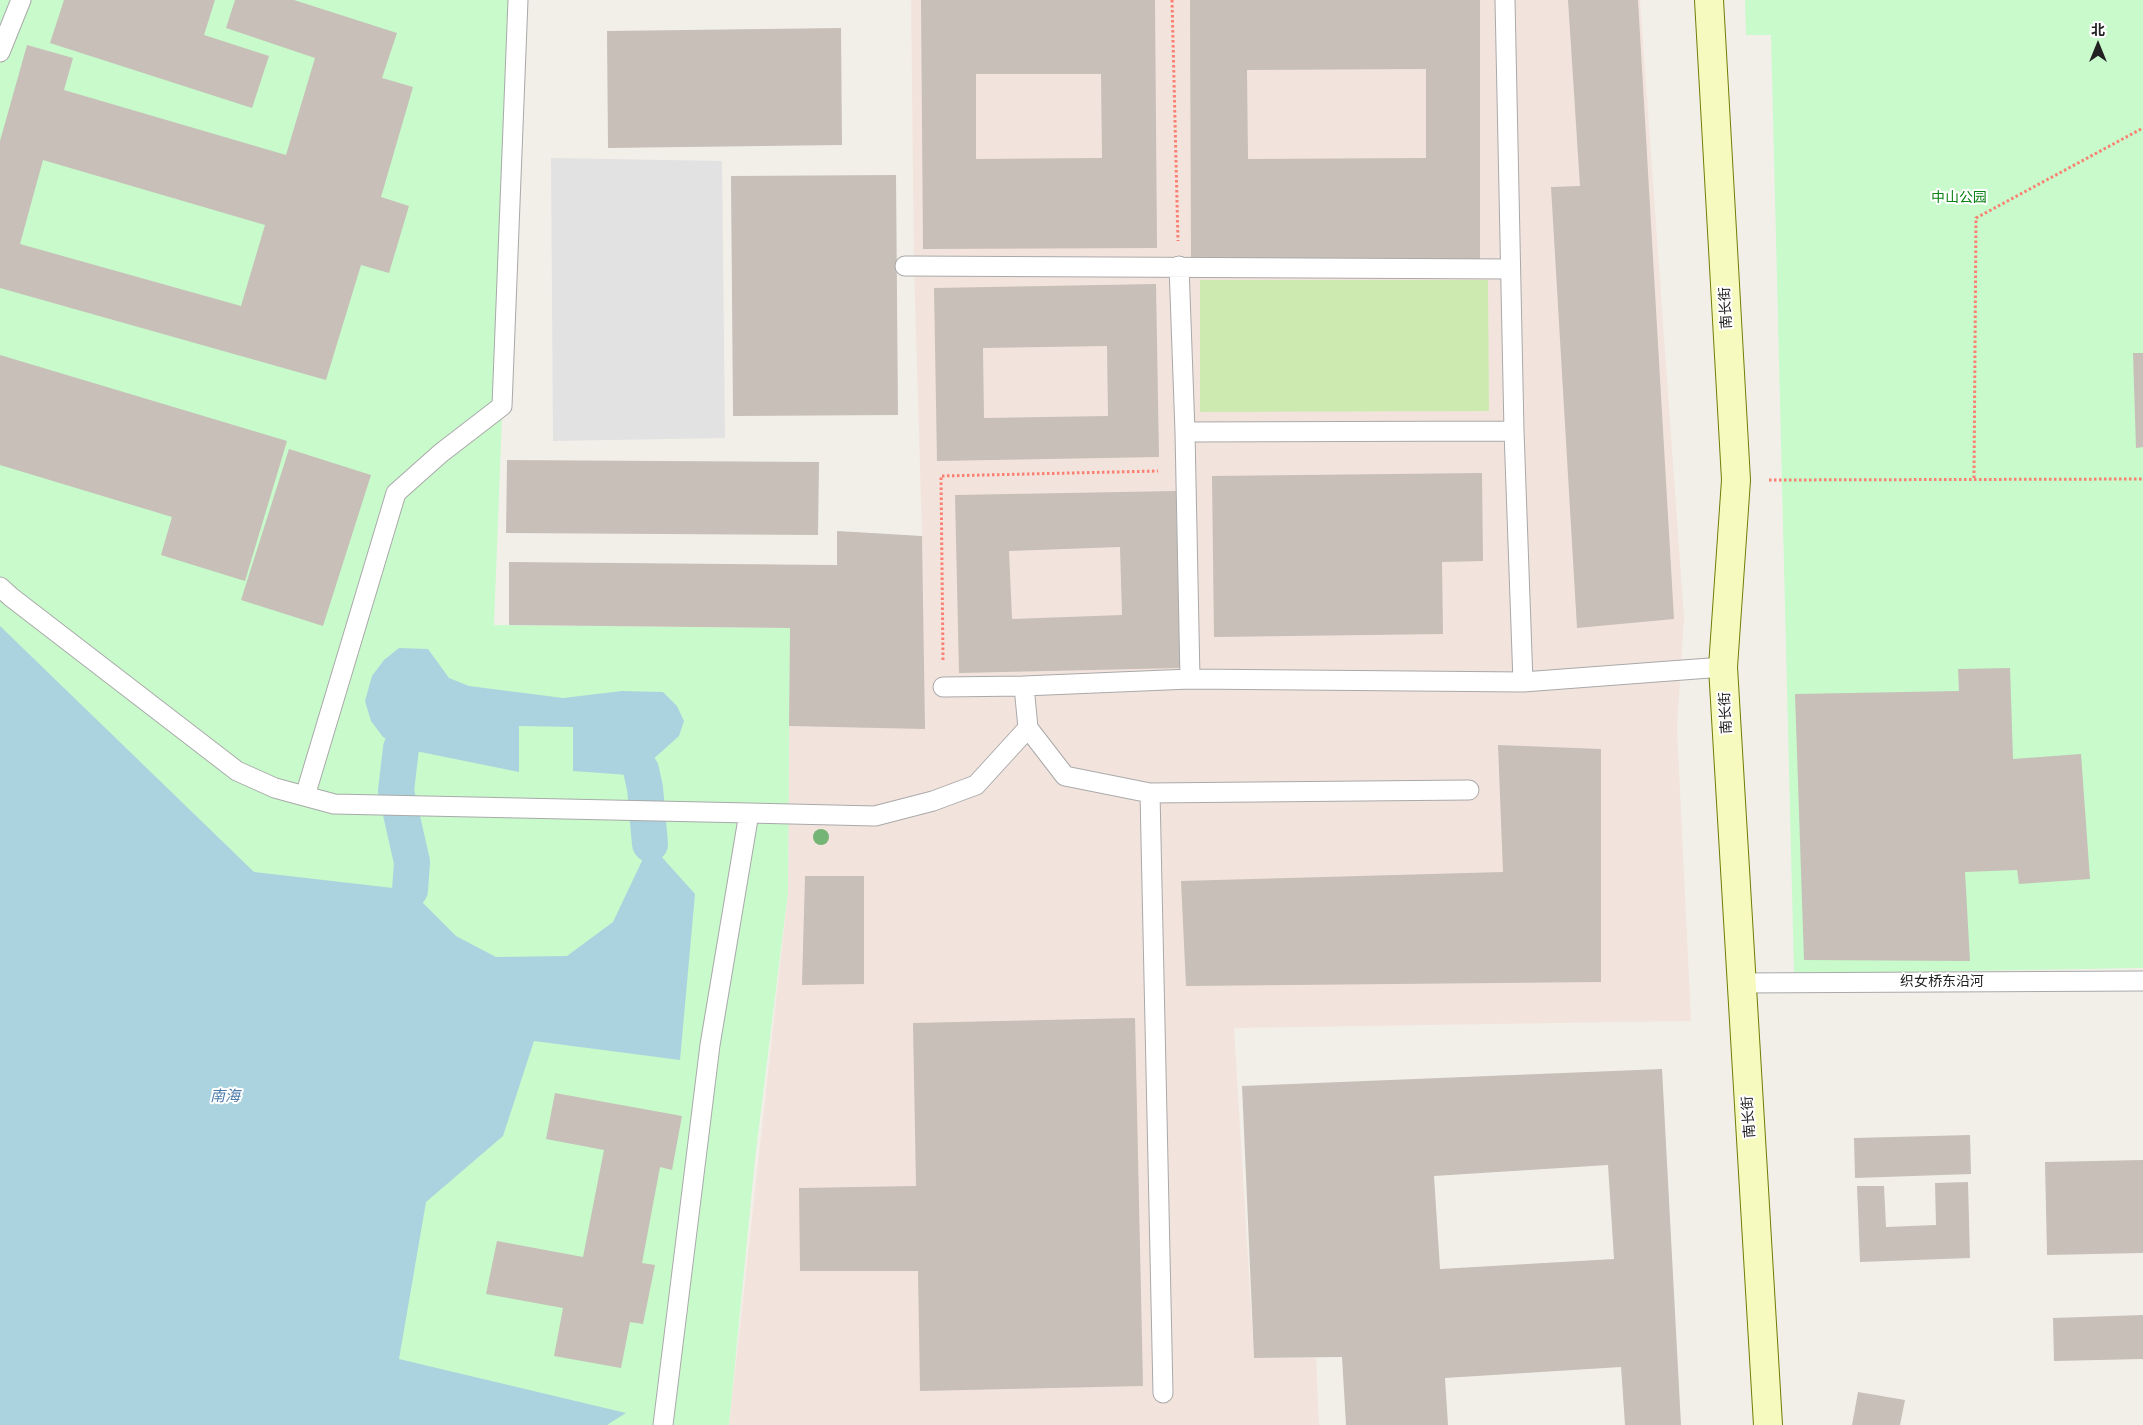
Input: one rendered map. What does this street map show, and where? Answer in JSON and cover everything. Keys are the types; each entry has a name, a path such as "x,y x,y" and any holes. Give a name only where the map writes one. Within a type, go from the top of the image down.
{"street":[{"name":"南长街","path":"1709,0 1736,480 1723,667 1740,983 1768,1425"}],"lane":[{"path":"0,52 21,0"},
{"path":"305,796 396,493 441,453 502,406 518,0"},
{"path":"1505,0 1514,431 1523,682"},
{"path":"905,266 1510,269"},
{"path":"1179,266 1185,432 1190,679"},
{"path":"1185,432 1514,431"},
{"path":"0,587 11,598 237,771 275,788 334,804 875,816 933,801 976,785 1028,728"},
{"path":"943,687 1024,686 1190,679 1523,682 1723,667"},
{"path":"1024,686 1028,728 1065,776 1150,793 1469,790"},
{"path":"1150,793 1163,1394"},
{"path":"663,1425 710,1045 749,813"},
{"name":"织女桥东沿河","path":"1740,983 2143,981"}],"path":[{"path":"1172,0 1179,266"},
{"path":"1974,478 1976,218 2143,128"},
{"path":"943,687 941,476 1186,471"},
{"path":"1736,480 2143,479"}],"shaded area":[{"path":"911,0 1640,0 1684,618 1677,728 1691,1021 1234,1028 1254,1358 1316,1358 1319,1425 729,1425 788,892 789,726 924,727 922,536 914,266"},
{"path":"551,158 722,161 725,438 553,441"}],"green space":[{"path":"0,0 518,0 494,625 790,628 788,892 755,1159 729,1425 0,1425"},
{"name":"中山公园","path":"1745,0 2143,0 2143,968 1794,974 1771,35 1746,35"},
{"path":"1200,280 1488,280 1489,411 1200,412"}],"water":[{"name":"南海","path":"0,626 254,872 410,890 456,936 496,957 567,956 613,922 650,844 695,894 680,1060 534,1041 503,1136 426,1202 399,1359 626,1413 607,1425 0,1425"},
{"path":"399,648 428,649 449,678 469,686 563,698 622,691 663,692 677,706 684,721 679,736 641,770 628,775 573,771 573,727 519,726 519,772 401,748 383,737 371,721 365,701 372,676 384,660"}],"building":[{"path":"64,0 215,0 204,35 269,56 252,108 50,43"},
{"path":"235,0 294,0 397,33 382,78 413,87 381,197 409,206 389,273 361,265 326,380 0,288 0,141 27,45 73,58 64,90 286,155 315,58 226,28","holes":["43,160 265,225 241,306 20,244"]},
{"path":"921,0 1155,0 1157,248 923,249","holes":["976,74 1101,74 1102,158 976,159"]},
{"path":"1190,0 1480,0 1480,262 1191,263","holes":["1426,69 1426,158 1248,159 1247,70"]},
{"path":"1568,0 1638,0 1674,619 1577,628 1551,187 1580,186"},
{"path":"841,28 842,145 608,148 607,31"},
{"path":"896,175 898,415 733,416 731,176"},
{"path":"1156,284 1159,457 937,461 934,288","holes":["1107,346 1108,416 984,418 983,348"]},
{"path":"2133,353 2143,353 2143,447 2136,448"},
{"path":"0,355 287,441 245,581 161,555 172,517 0,465"},
{"path":"289,449 371,475 323,626 241,600"},
{"path":"507,460 819,462 818,535 506,533"},
{"path":"1482,473 1483,561 1442,562 1443,634 1214,637 1212,476"},
{"path":"1176,491 1180,668 959,673 955,495","holes":["1120,547 1122,615 1012,619 1009,551"]},
{"path":"837,531 922,536 925,729 789,726 790,628 509,625 509,562 837,565"},
{"path":"2010,668 2013,759 2081,754 2090,879 2019,884 2017,870 1965,872 1970,961 1804,960 1795,694 1959,691 1958,669"},
{"path":"1498,745 1601,749 1601,982 1186,986 1181,881 1503,872"},
{"path":"805,876 864,876 864,984 802,985"},
{"path":"1135,1018 1143,1386 920,1391 918,1271 800,1271 799,1188 916,1186 913,1023"},
{"path":"1662,1069 1681,1425 1625,1425 1621,1367 1445,1378 1448,1425 1346,1425 1342,1357 1254,1358 1242,1086","holes":["1608,1165 1614,1259 1440,1269 1434,1176"]},
{"path":"555,1093 682,1116 672,1170 660,1167 642,1263 655,1265 643,1324 630,1322 621,1368 554,1356 563,1308 486,1294 497,1241 583,1257 604,1150 546,1139"},
{"path":"1970,1135 1971,1174 1855,1178 1854,1138"},
{"path":"2143,1160 2143,1253 2047,1255 2045,1162"},
{"path":"1968,1182 1970,1258 1860,1262 1857,1186 1884,1186 1886,1227 1936,1225 1935,1183"},
{"path":"2143,1315 2143,1359 2054,1361 2053,1318"},
{"path":"1858,1392 1905,1400 1900,1425 1852,1425"}],"waterway":[{"path":"401,748 396,791 412,862 410,890"},
{"path":"641,770 645,788 650,844"}]}
